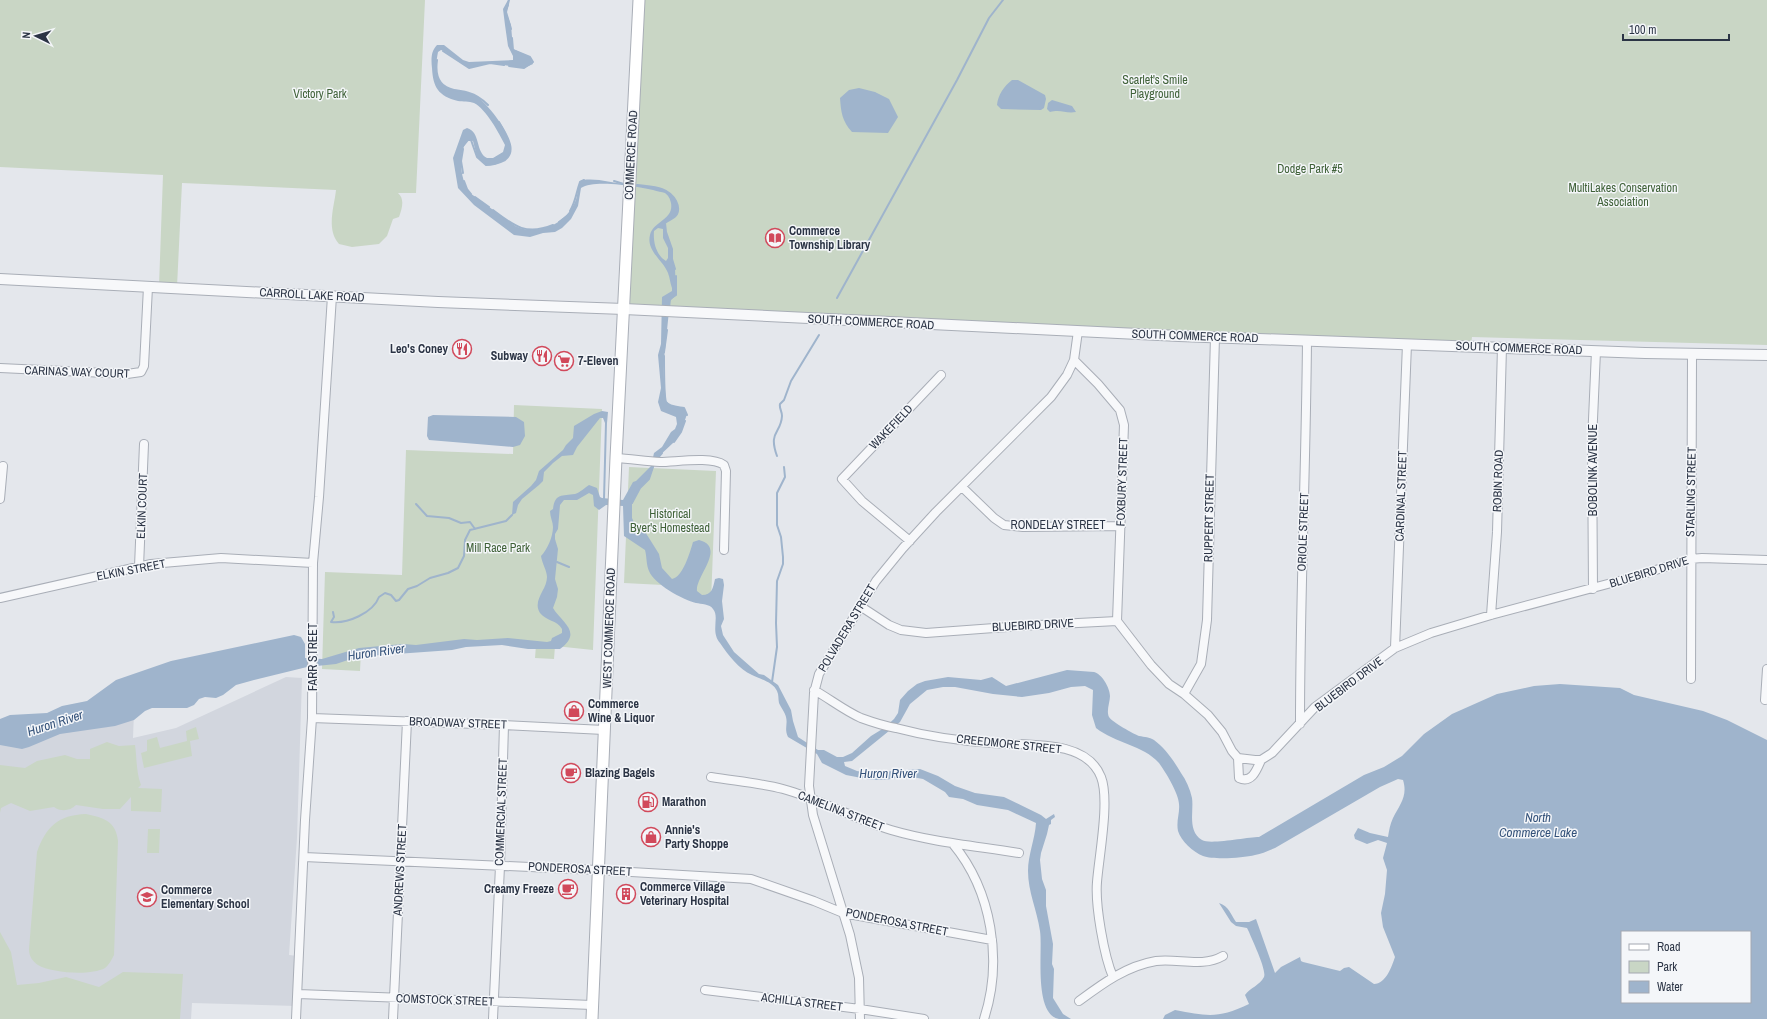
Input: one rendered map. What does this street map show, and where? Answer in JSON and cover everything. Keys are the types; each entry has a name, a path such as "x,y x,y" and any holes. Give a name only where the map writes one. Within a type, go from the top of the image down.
{"main road":[{"name":"COMMERCE ROAD","path":"624,309 639,0"},
{"name":"WEST COMMERCE ROAD","path":"592,1019 597,870 624,309"}],"street":[{"name":"CARROLL LAKE ROAD","path":"0,279 438,302 624,309"},
{"name":"CARINAS WAY COURT","path":"0,368 127,374 141,372 144,366 148,287"},
{"name":"FARR STREET","path":"296,1019 312,718 313,563 319,497 332,296"},
{"name":"SOUTH COMMERCE ROAD","path":"624,309 1215,337 1596,351 1767,355"},
{"name":"POLVADERA STREET","path":"860,1019 859,978 850,935 813,815 809,786 814,690 819,674 876,581 910,541 1051,397 1067,375 1074,360 1078,331"},
{"name":"RUPPERT STREET","path":"1184,694 1201,664 1207,620 1215,337"},
{"name":"ORIOLE STREET","path":"1300,724 1300,631 1307,340"},
{"name":"CARDINAL STREET","path":"1395,648 1407,344"},
{"name":"ROBIN ROAD","path":"1491,615 1497,532 1502,347"},
{"name":"BOBOLINK AVENUE","path":"1593,589 1592,442 1596,351"},
{"name":"STARLING STREET","path":"1691,679 1692,621 1690,559 1692,354"},
{"name":"FOXBURY STREET","path":"1074,360 1098,384 1120,410 1124,425 1124,467 1117,621"},
{"name":"WAKEFIELD","path":"910,541 862,501 842,479 941,375"},
{"name":"ELKIN COURT","path":"139,567 144,444"},
{"path":"616,458 659,462 719,462 724,465 726,471 724,550"},
{"path":"0,499 3,466"},
{"name":"RONDELAY STREET","path":"962,487 994,518 1004,525 1023,527 1121,526"},
{"name":"ELKIN STREET","path":"0,598 151,564 221,558 313,563"},
{"name":"BLUEBIRD DRIVE","path":"1261,760 1272,753 1315,707 1395,648 1431,633 1491,615 1593,589 1690,559 1767,560"},
{"name":"BLUEBIRD DRIVE","path":"860,606 889,625 900,630 926,633 1117,621"},
{"path":"1117,621 1151,665 1169,684 1184,694 1208,715 1222,732 1232,751 1238,758 1261,760 1248,780 1239,778 1238,758"},
{"path":"1765,700 1767,669"},
{"name":"CREEDMORE STREET","path":"814,690 861,717 879,724 917,733 991,743 1053,747 1067,750 1091,762 1101,777 1104,797 1096,884 1097,905 1108,966 1113,977"},
{"name":"BROADWAY STREET","path":"312,718 604,730"},
{"name":"ANDREWS STREET","path":"393,1019 407,721"},
{"name":"COMMERCIAL STREET","path":"493,1019 500,866 504,725"},
{"name":"CAMELINA STREET","path":"711,777 782,789 811,798 852,817 892,830 953,844 1019,853"},
{"path":"953,844 971,869 984,898 992,940 994,960 990,1001 984,1019"},
{"name":"PONDEROSA STREET","path":"304,857 597,870 751,880 814,901 843,913 992,940"},
{"path":"1079,1001 1113,977 1130,969 1156,961 1203,962 1214,961 1223,956"},
{"name":"ACHILLA STREET","path":"705,990 860,1009 924,1019"},
{"name":"COMSTOCK STREET","path":"298,994 592,1005"}],"shaded area":[{"name":"Commerce Elementary School","path":"286,677 302,678 297,838 289,955 298,956 296,1006 192,1003 191,1019 0,1019 0,730 135,686 133,738 176,728"}],"green space":[{"name":"Victory Park","path":"0,0 425,0 416,193 398,193 402,198 402,207 399,217 393,219 387,236 379,244 352,247 339,244 333,232 332,218 336,190 182,183 177,287 159,286 163,175 0,167"},
{"name":"Dodge Park #5","path":"640,0 1767,0 1767,345 1472,337 1471,345 625,308"},
{"name":"Mill Race Park","path":"514,405 602,409 593,650 555,646 554,659 535,658 536,645 506,642 361,651 360,671 322,669 325,572 402,575 406,450 513,454"},
{"name":"Historical Byer's Homestead","path":"629,467 716,471 711,602 663,585 624,583"},
{"path":"196,727 199,739 190,741 192,756 144,768 141,753 147,751 147,740 157,737 160,748 187,741 186,731"},
{"path":"107,742 119,746 135,745 137,770 141,785 138,788 162,789 161,812 131,811 131,797 120,809 103,809 76,805 71,809 65,810 60,810 54,807 30,811 11,803 1,808 0,813 0,765 25,768 37,761 65,755 77,759 90,759 90,749"},
{"path":"86,814 104,819 112,825 117,834 114,955 105,968 99,970 81,973 61,972 38,965 31,958 29,952 37,852 49,829 54,824 68,817"},
{"path":"148,829 160,829 159,853 147,853"},
{"path":"0,932 11,952 17,985 39,983 66,977 99,987 123,972 183,974 180,1019 0,1019"}],"water":[{"name":"North Commerce Lake","path":"508,0 509,5 506,12 511,25 513,49 530,57 533,64 524,68 490,63 469,68 444,51 441,50 438,52 436,65 437,73 442,84 449,89 473,94 479,98 501,124 510,144 510,153 506,159 497,164 486,165 477,157 473,141 468,140 462,152 461,166 464,181 470,193 515,226 532,230 550,226 565,217 575,202 578,186 580,181 583,180 599,180 659,188 667,191 677,202 678,211 675,217 665,223 675,268 676,295 670,301 663,369 666,401 670,405 684,408 687,414 681,432 673,443 657,458 649,479 640,488 632,504 632,518 636,527 645,532 649,538 659,554 662,568 672,579 680,574 683,569 693,542 699,540 707,544 710,549 710,556 700,578 697,591 702,595 708,594 713,588 715,579 723,579 724,585 722,601 724,619 721,626 723,635 734,652 759,674 764,675 778,685 791,710 798,737 818,750 824,750 837,757 843,757 852,753 871,736 884,728 894,719 898,713 900,700 917,684 925,681 948,677 981,680 992,677 1006,686 1067,670 1094,672 1103,678 1109,689 1109,717 1118,725 1133,733 1154,740 1172,759 1185,779 1190,791 1192,798 1192,820 1194,831 1202,840 1213,842 1259,837 1364,775 1384,767 1402,756 1424,734 1452,714 1497,694 1534,686 1560,684 1620,688 1634,695 1703,711 1727,720 1767,740 1767,1019 1163,1019 1165,1015 1175,1010 1212,1015 1238,1009 1249,1004 1245,995 1264,977 1261,962 1247,928 1236,926 1231,922 1219,903 1227,908 1236,922 1249,922 1256,919 1275,973 1281,967 1300,957 1301,961 1303,962 1340,971 1349,967 1374,984 1382,981 1388,974 1395,957 1383,927 1381,913 1385,894 1387,870 1383,858 1387,843 1378,840 1367,844 1355,839 1354,835 1358,828 1370,833 1388,837 1392,820 1404,795 1405,791 1403,780 1398,779 1380,787 1275,848 1260,854 1236,858 1208,857 1203,856 1191,849 1180,835 1178,831 1179,807 1177,794 1159,763 1145,752 1096,728 1092,715 1093,690 1085,686 1071,687 1049,693 1022,697 993,694 955,687 943,687 927,690 910,704 900,722 852,761 844,762 845,766 867,773 920,769 938,776 955,786 975,793 1004,797 1041,815 1046,819 1054,814 1055,817 1051,820 1051,824 1049,825 1040,860 1042,879 1046,890 1046,906 1053,944 1053,998 1063,1014 1071,1019 1059,1019 1051,1015 1045,1006 1042,994 1040,931 1028,879 1029,859 1036,823 1008,810 977,805 963,799 949,797 945,792 923,779 907,776 885,780 872,780 846,775 822,763 817,754 788,737 786,731 787,722 785,713 779,703 777,691 773,685 747,672 734,661 723,648 717,638 715,629 716,616 712,607 684,599 657,581 652,576 647,566 645,550 624,536 623,506 606,505 599,510 594,506 593,495 589,493 577,500 564,500 560,505 558,529 555,534 558,549 555,579 558,589 553,608 568,628 570,638 560,649 528,649 502,645 368,656 351,659 336,664 307,667 254,680 236,685 223,695 216,698 205,697 199,699 194,705 187,708 152,708 145,711 134,720 115,726 60,734 22,749 0,745 0,719 10,715 47,713 62,706 87,701 116,680 171,661 294,635 301,637 305,644 305,658 322,659 359,648 403,644 416,645 464,639 477,640 508,638 547,642 551,641 552,638 562,633 560,626 542,616 538,608 539,599 547,577 541,556 551,539 553,531 550,511 553,509 555,500 563,495 575,494 589,485 597,488 600,497 602,498 623,500 633,482 636,481 651,466 654,453 662,447 677,424 676,417 661,411 658,402 661,388 658,355 661,344 662,297 672,291 672,288 666,268 653,251 649,241 652,230 669,213 671,203 665,193 657,191 622,185 588,185 581,188 578,206 571,219 562,228 555,232 543,233 530,237 514,235 474,205 458,188 453,158 463,130 467,128 471,130 483,155 487,158 493,158 503,152 505,145 492,122 479,106 472,102 451,99 438,90 435,85 433,75 432,55 437,45 444,45 463,60 469,62 513,60 513,56 508,46 503,9","holes":["658,228 663,229 663,238 668,248 668,258 666,261 658,252 654,239 654,231"]},
{"path":"1012,80 1018,80 1045,95 1046,99 1044,108 1041,110 1001,109 997,105 1000,94 1006,85"},
{"path":"859,88 875,92 889,99 898,117 888,133 852,132 846,124 840,98 849,90"},
{"path":"1052,100 1072,106 1076,112 1050,112 1047,109 1048,103"},
{"path":"602,411 608,412 607,423 605,423 603,418 600,418 577,447 573,455 562,456 553,463 544,472 543,481 522,499 518,505 516,513 512,515 513,502 531,486 536,480 539,471 563,450 573,438 574,426"},
{"path":"433,415 516,417 524,422 525,436 520,445 513,447 429,440 427,436 428,417"}],"waterway":[{"path":"509,0 506,12 511,29"},
{"path":"837,298 957,80 989,18 1003,0"},
{"path":"509,66 524,68 533,62 530,57 513,50 512,38"},
{"path":"443,51 469,68 490,63 504,65"},
{"path":"437,60 437,75 444,86 472,94 488,105"},
{"path":"464,145 468,140 471,140 477,157 486,165 496,164 505,160 509,156 510,146 507,136 499,122"},
{"path":"463,149 461,161 463,173"},
{"path":"570,211 580,182 584,180"},
{"path":"464,181 471,194"},
{"path":"614,181 627,185"},
{"path":"637,185 659,188 669,192 677,203 677,214 665,223 666,232 672,249 672,259 675,269"},
{"path":"475,197 489,207"},
{"path":"493,210 507,221 521,228 535,230 553,225"},
{"path":"559,222 567,216"},
{"path":"669,308 670,299 676,295 676,276"},
{"path":"664,352 667,330"},
{"path":"777,456 774,437 781,422 782,413 780,404 784,400 791,381 819,335"},
{"path":"664,356 664,387 666,402 672,406 684,408 687,415"},
{"path":"674,442 681,432 685,421"},
{"path":"604,499 606,423"},
{"path":"656,460 662,453"},
{"path":"632,503 640,488 649,479 654,464"},
{"path":"772,682 777,647 777,581 783,564 781,537 777,525 777,493 785,477 784,467"},
{"path":"416,504 427,516 449,518 461,523 470,522 475,529"},
{"path":"333,612 334,617 331,622 344,621 359,616 371,608 379,597 385,593 391,595 396,601 399,600 408,589 417,586 430,578 448,573 458,568 464,556 465,540 470,530 506,521 512,515"},
{"path":"557,562 569,567"}],"place":[{"name":"Commerce Township Library","path":"775,238"},
{"name":"Leo's Coney","path":"462,349"},
{"name":"Subway","path":"542,356"},
{"name":"7-Eleven","path":"564,361"},
{"name":"Commerce Wine & Liquor","path":"574,711"},
{"name":"Blazing Bagels","path":"571,773"},
{"name":"Marathon","path":"648,802"},
{"name":"Annie's Party Shoppe","path":"651,837"},
{"name":"Creamy Freeze","path":"568,889"},
{"name":"Commerce Village Veterinary Hospital","path":"626,894"},
{"name":"Commerce Elementary School","path":"147,897"}],"park label":[{"name":"Scarlet's Smile Playground","path":"1155,87"},
{"name":"MultiLakes Conservation Association","path":"1623,195"}],"water label":[{"name":"Huron River","path":"376,652"},
{"name":"Huron River","path":"55,723"},
{"name":"Huron River","path":"888,773"}]}
